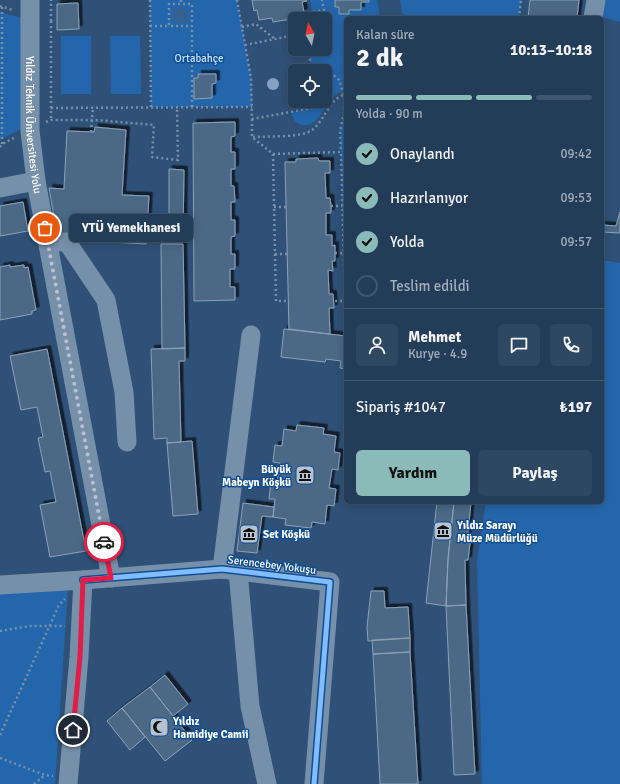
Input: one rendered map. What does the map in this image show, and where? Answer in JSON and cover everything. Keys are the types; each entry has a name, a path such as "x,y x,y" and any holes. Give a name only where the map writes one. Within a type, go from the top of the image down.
{"street":[{"name":"Yıldız Teknik Üniversitesi Yolu","path":"30,0 30,130 36,182 111,578"},
{"path":"593,16 596,0"},
{"path":"0,188 36,182"},
{"path":"48,244 67,242 106,300 124,392 127,442"},
{"path":"251,335 230,570 250,706 267,784"},
{"name":"Serencebey Yokuşu","path":"0,585 230,570 330,582 314,784"},
{"path":"62,780 80,657 83,580"}],"path":[{"path":"150,0 151,107"},
{"path":"237,0 251,78 252,137"},
{"path":"312,12 324,10 322,0"},
{"path":"520,16 521,0"},
{"path":"169,26 169,4 192,4 192,107"},
{"path":"2,7 1,146 51,120 96,120 154,125 152,157 178,160 177,107"},
{"path":"51,21 51,120"},
{"path":"242,27 256,24 275,39"},
{"path":"150,26 192,26"},
{"path":"245,45 288,36"},
{"path":"332,74 339,80 344,92"},
{"path":"252,137 302,135 312,130 319,124 334,101 344,96"},
{"path":"51,108 252,107"},
{"path":"91,132 93,108"},
{"path":"252,119 312,108"},
{"path":"335,253 344,253 340,131 344,113"},
{"path":"252,137 273,154 340,152"},
{"path":"273,154 276,301 288,301"},
{"path":"331,206 342,206"},
{"path":"274,207 286,207"},
{"path":"275,254 287,254"},
{"path":"334,301 344,301"},
{"path":"0,736 59,605 83,580"},
{"path":"0,631 30,626 81,626"},
{"path":"0,758 62,780"},
{"path":"34,784 46,775"}],"green space":[{"name":"Ortabahçe","path":"150,0 237,0 251,78 252,107 151,107"},
{"path":"310,0 377,0 380,16 344,16 344,92 339,93 332,98 332,64 311,64 309,56 332,56 332,12 312,12"},
{"path":"400,0 521,0 519,16 403,16"},
{"path":"605,0 620,0 620,22 602,16"},
{"path":"0,12 25,19 25,127 0,140"},
{"path":"61,36 91,36 91,94 61,94"},
{"path":"110,36 140,36 141,94 111,94"},
{"path":"313,108 325,108 316,121 303,125 296,122 291,112"},
{"path":"344,113 344,266 340,131"},
{"path":"604,260 620,263 620,784 482,784 477,561 486,504 604,504"},
{"path":"68,589 55,784 0,784 0,594"}],"shaded area":[{"path":"173,8 188,9 188,22 173,22"}],"building":[{"path":"252,0 307,1 302,2 304,12 288,12 288,20 273,22 272,18 259,20 257,10 254,11"},
{"path":"335,0 369,0 369,2 361,2 361,10 349,10 349,14 339,14 339,7 335,7"},
{"path":"530,0 579,0 577,16 528,16"},
{"path":"78,3 79,29 57,30 57,4"},
{"path":"198,74 216,74 216,83 212,84 212,98 194,99 194,78 198,78"},
{"path":"235,122 235,136 231,137 231,152 235,152 235,169 231,169 231,186 234,186 235,202 231,202 231,220 235,220 235,236 231,237 231,254 235,254 235,269 230,269 230,287 235,287 235,300 194,301 193,123"},
{"path":"95,127 126,130 122,195 149,196 146,244 58,239 49,188 64,189 67,131 94,132"},
{"path":"318,158 319,161 330,161 330,173 325,173 326,198 330,198 331,206 331,213 326,213 326,235 332,235 332,246 335,245 335,261 332,261 333,271 328,270 329,294 333,294 334,308 329,308 330,334 289,329 285,162 296,162 296,159"},
{"path":"169,169 184,170 183,234 169,234"},
{"path":"23,202 28,231 0,236 0,206"},
{"path":"620,212 620,233 604,232 604,225 616,226"},
{"path":"161,244 183,244 185,348 162,349"},
{"path":"10,265 10,267 24,265 24,268 28,267 36,310 32,311 32,314 0,320 0,267"},
{"path":"284,329 344,336 344,369 340,368 341,361 326,359 325,362 281,357"},
{"path":"185,348 185,361 179,361 181,442 167,443 167,438 154,439 151,349"},
{"path":"47,349 86,551 50,557 40,505 56,502 50,471 45,472 38,438 43,437 37,407 21,410 10,356"},
{"name":"Büyük Mabeyn Köşkü","path":"297,425 324,428 323,434 336,436 334,452 340,453 338,470 332,469 329,488 336,489 334,506 327,505 325,524 312,522 311,528 285,525 286,519 273,517 275,499 269,499 271,481 277,482 280,463 273,462 275,445 282,446 284,429 296,431"},
{"path":"192,441 198,514 173,516 167,443"},
{"name":"Set Köşkü","path":"243,503 274,507 273,517 262,516 257,553 237,551"},
{"name":"Yıldız Sarayı Müze Müdürlüğü","path":"437,504 454,504 448,559 446,606 426,603"},
{"path":"454,504 471,504 467,543 470,543 468,560 465,560 466,605 446,606 448,559"},
{"path":"371,591 384,591 385,608 408,607 410,638 368,641 367,627"},
{"path":"466,605 475,774 454,775 446,606"},
{"path":"410,638 410,652 373,654 372,640"},
{"path":"410,652 418,784 380,784 373,654"},
{"path":"165,675 188,704 173,716 150,687"},
{"name":"Yıldız Hamidiye Camii","path":"150,687 192,740 165,761 122,708"},
{"path":"122,708 145,737 130,750 107,721"}],"cycle path":[{"path":"83,580 222,569 330,582 314,784"}],"way so far":[{"path":"45,228 104,542"}],"place":[{"name":"YTÜ Yemekhanesi","path":"45,228"},
{"name":"Büyük Mabeyn Köşkü","path":"305,475"},
{"name":"Yıldız Sarayı Müze Müdürlüğü","path":"443,531"},
{"name":"Set Köşkü","path":"249,534"},
{"name":"Yıldız Hamidiye Camii","path":"159,727"}],"route":[{"path":"73,730 80,657 83,580 111,578 104,542"}]}
